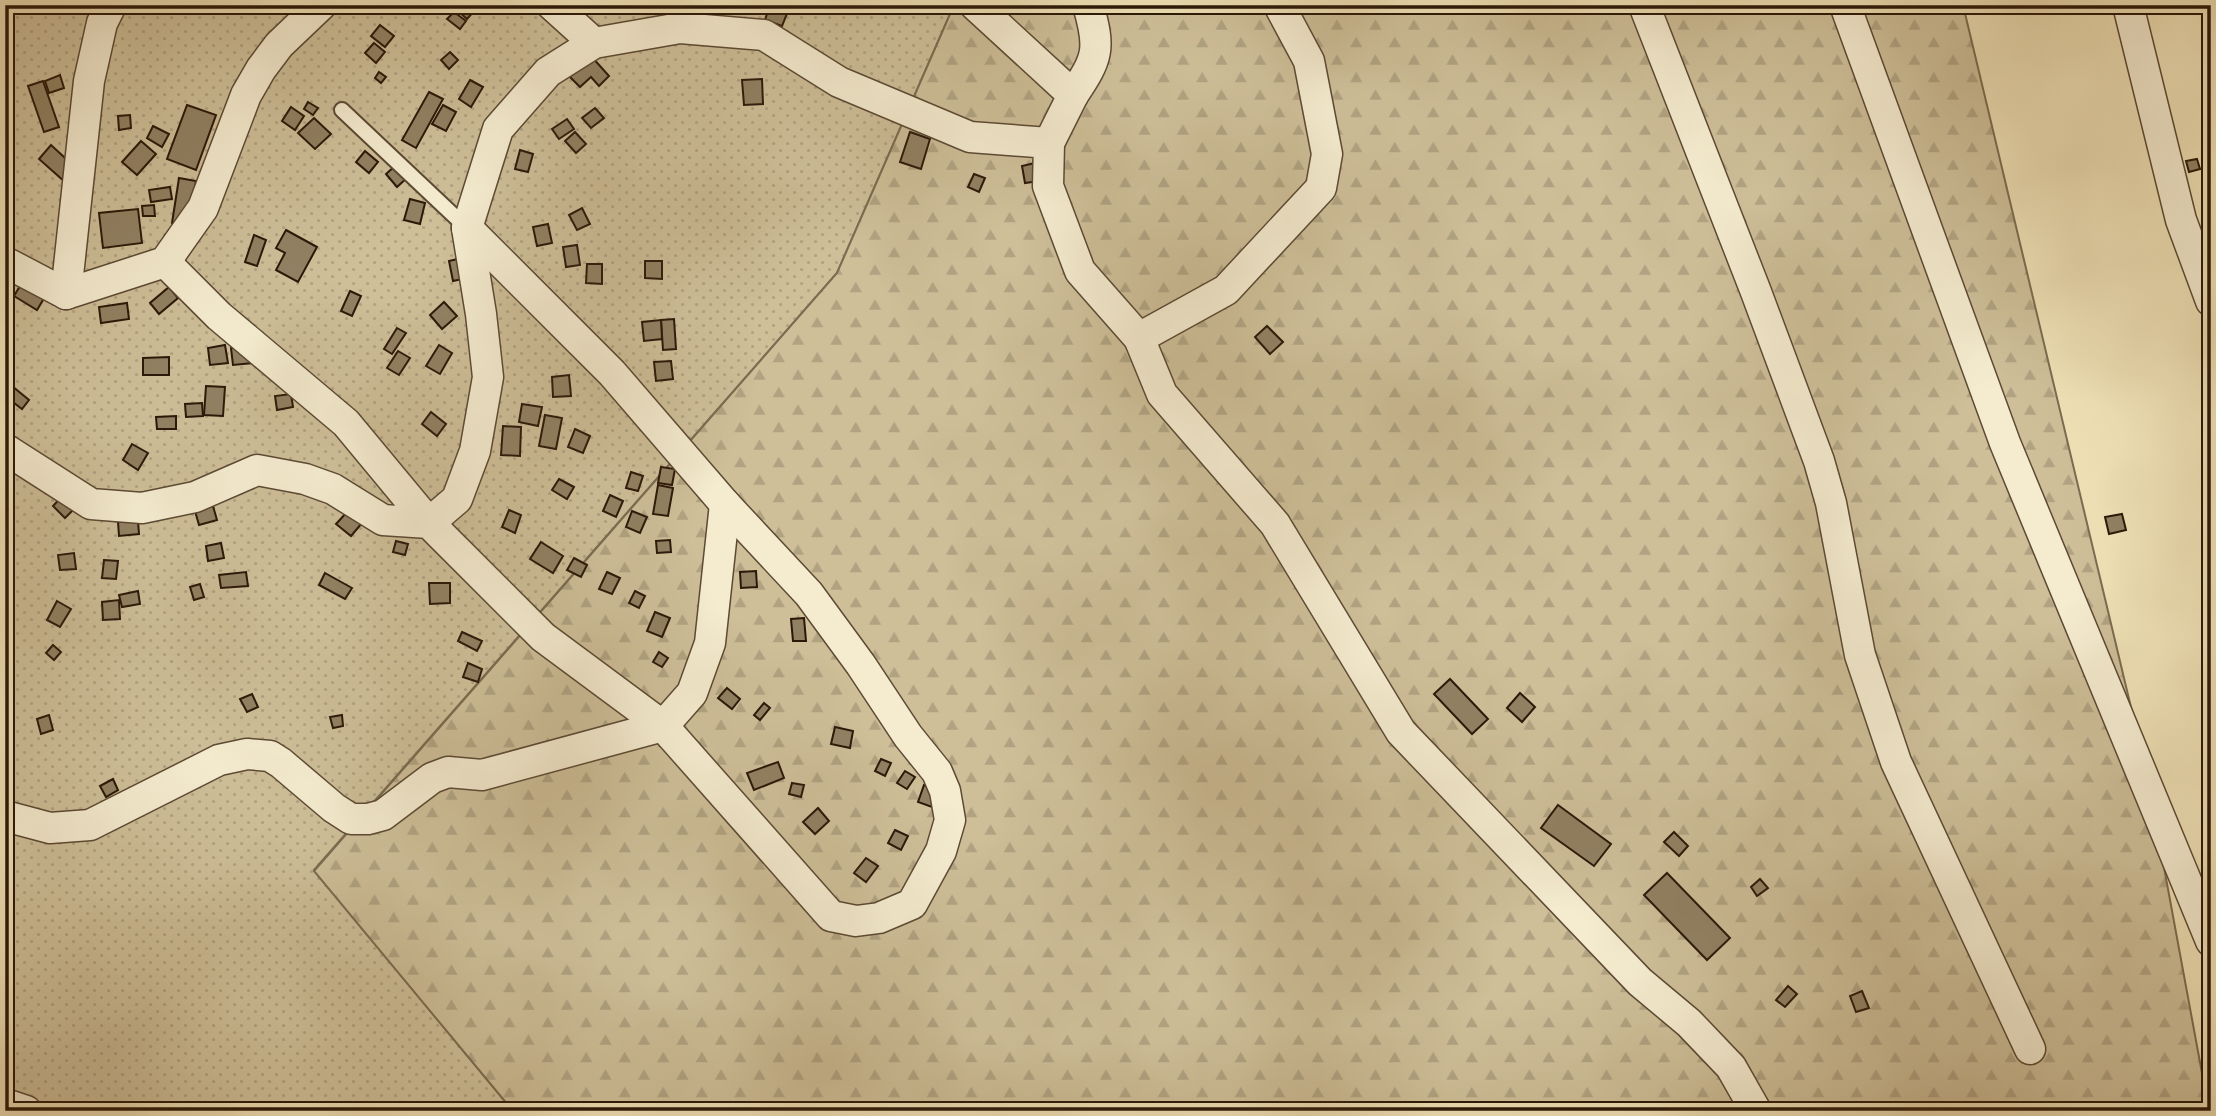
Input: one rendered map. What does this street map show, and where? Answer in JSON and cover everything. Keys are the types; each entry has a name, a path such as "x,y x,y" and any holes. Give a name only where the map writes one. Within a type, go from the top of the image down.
{"street":[{"path":"66,294 89,81 102,23 111,5"},
{"path":"5,262 66,294 165,262 203,208 246,95 261,69 279,45 321,5"},
{"path":"552,5 594,43"},
{"path":"975,5 1073,96"},
{"path":"1088,5 1097,36 1093,65 1073,96 1049,144 1048,186 1080,271 1139,338 1162,394 1275,524 1401,732 1640,982 1689,1023 1731,1067 1756,1111"},
{"path":"1139,338 1226,290 1321,188 1327,154 1310,61 1279,5"},
{"path":"1644,5 1819,461 1831,503 1860,655 1896,762 2030,1049"},
{"path":"1845,5 2005,443 2211,941"},
{"path":"2128,5 2181,220 2211,301"},
{"path":"5,449 91,504 142,508 168,503 195,497 257,470 305,479 333,489 383,520 429,523 457,499 475,451 488,377 467,228 498,128 548,72 594,43 680,28 764,35 839,82 970,137 1049,144"},
{"path":"165,262 219,316 346,423 429,523 543,637 663,726 831,916 856,921 896,912 912,904 941,851 950,820 945,791 937,772 908,736 809,594 725,503 612,373 467,228"},
{"path":"5,816 50,828 90,825 219,760 247,754 270,756 281,762 334,808 351,819 368,820 383,815 432,778 447,772 482,775 663,726 692,693 710,643 725,503"},
{"path":"5,1104 26,1111"}],"lane":[{"path":"342,110 467,228"}],"green space":[{"path":"5,5 954,5 837,273 314,870 513,1111 5,1111"},
{"path":"954,5 1963,5 2146,770 2209,1111 513,1111 314,871 837,273"}],"building":[{"path":"459,5 467,5 474,11 467,19 456,9"},
{"path":"675,5 702,5 701,21 674,20"},
{"path":"770,5 788,11 782,26 765,20"},
{"path":"454,12 466,21 460,29 447,19"},
{"path":"380,25 394,36 385,47 371,36"},
{"path":"374,43 385,52 376,63 365,53"},
{"path":"450,52 458,60 449,69 441,60"},
{"path":"591,56 609,76 599,86 591,77 580,87 569,76"},
{"path":"379,72 386,77 381,83 375,78"},
{"path":"60,75 64,88 49,93 45,81"},
{"path":"762,79 763,104 744,105 742,80"},
{"path":"470,80 483,87 471,107 459,99"},
{"path":"43,81 59,127 44,132 28,86"},
{"path":"429,92 443,99 416,148 402,140"},
{"path":"308,102 318,108 313,115 304,109"},
{"path":"187,105 216,115 196,170 167,159"},
{"path":"443,105 456,112 446,131 432,124"},
{"path":"291,107 304,116 295,130 282,121"},
{"path":"595,108 604,118 591,128 582,118"},
{"path":"130,115 131,128 119,130 118,116"},
{"path":"314,118 331,134 315,149 298,133"},
{"path":"567,119 574,129 559,139 552,129"},
{"path":"153,126 169,134 162,147 147,138"},
{"path":"575,132 586,144 576,153 565,141"},
{"path":"910,132 930,139 921,169 900,162"},
{"path":"141,141 156,154 137,175 122,162"},
{"path":"51,145 77,169 65,182 39,159"},
{"path":"520,150 533,154 528,172 515,169"},
{"path":"365,151 378,162 369,173 356,162"},
{"path":"2197,159 2200,169 2189,172 2186,161"},
{"path":"1035,163 1039,181 1025,183 1022,166"},
{"path":"396,165 408,177 397,187 386,174"},
{"path":"974,174 985,178 979,192 968,187"},
{"path":"179,178 196,181 188,225 172,223"},
{"path":"170,187 172,199 151,202 149,190"},
{"path":"410,199 425,203 420,224 404,220"},
{"path":"154,205 155,216 143,216 142,206"},
{"path":"582,208 590,224 577,230 569,215"},
{"path":"138,209 142,243 103,248 99,213"},
{"path":"548,224 552,243 537,246 533,227"},
{"path":"286,230 317,247 298,282 276,270 285,253 276,248"},
{"path":"254,235 266,240 257,266 245,262"},
{"path":"577,245 580,265 566,267 563,247"},
{"path":"462,258 467,278 453,281 449,261"},
{"path":"645,261 662,261 662,279 645,278"},
{"path":"587,264 602,264 602,284 586,283"},
{"path":"23,281 46,295 37,310 14,296"},
{"path":"169,287 178,298 159,314 150,303"},
{"path":"350,291 361,296 352,316 341,311"},
{"path":"444,302 457,316 442,329 430,315"},
{"path":"127,303 129,319 101,323 99,307"},
{"path":"674,319 676,349 663,350 661,320"},
{"path":"661,320 662,339 644,341 642,322"},
{"path":"1267,326 1283,342 1270,354 1255,337"},
{"path":"397,328 406,333 392,354 384,349"},
{"path":"225,345 228,363 210,365 208,348"},
{"path":"250,345 253,363 233,365 231,348"},
{"path":"439,345 452,353 440,374 426,366"},
{"path":"398,351 410,358 399,375 387,368"},
{"path":"169,357 169,375 143,375 143,358"},
{"path":"671,361 673,379 656,381 654,362"},
{"path":"569,375 571,396 553,397 552,377"},
{"path":"12,386 29,400 22,409 5,396"},
{"path":"206,386 225,387 223,416 204,415"},
{"path":"291,394 293,407 277,410 275,396"},
{"path":"202,403 203,416 186,417 185,404"},
{"path":"522,404 542,407 538,426 519,422"},
{"path":"431,412 446,424 437,436 422,424"},
{"path":"545,415 562,418 556,449 539,446"},
{"path":"176,416 176,429 157,429 156,417"},
{"path":"503,426 521,427 520,456 501,455"},
{"path":"575,429 590,436 583,453 568,447"},
{"path":"132,444 148,453 138,470 123,460"},
{"path":"661,467 675,469 672,485 658,483"},
{"path":"631,472 643,476 638,491 626,488"},
{"path":"559,479 574,487 567,499 552,490"},
{"path":"658,485 673,488 668,516 653,514"},
{"path":"64,494 77,506 65,518 53,506"},
{"path":"610,495 623,501 616,517 603,511"},
{"path":"5,497 14,507 6,514 5,513"},
{"path":"213,506 217,520 199,525 195,511"},
{"path":"509,510 521,515 515,533 502,527"},
{"path":"348,511 362,523 351,536 336,524"},
{"path":"632,511 647,517 640,533 626,527"},
{"path":"2122,514 2126,530 2109,534 2105,517"},
{"path":"138,521 139,534 119,536 118,522"},
{"path":"670,540 671,552 657,553 656,541"},
{"path":"396,541 408,544 405,555 393,552"},
{"path":"541,542 563,556 553,573 530,559"},
{"path":"221,543 224,558 208,561 206,546"},
{"path":"74,553 76,569 60,570 58,555"},
{"path":"574,558 587,565 581,577 567,570"},
{"path":"104,560 118,561 116,579 102,578"},
{"path":"756,571 757,587 741,588 740,572"},
{"path":"246,572 248,586 221,588 219,575"},
{"path":"607,572 620,578 612,594 599,589"},
{"path":"325,573 352,588 345,599 319,585"},
{"path":"429,583 450,583 450,603 430,604"},
{"path":"200,584 204,597 194,600 190,587"},
{"path":"138,591 140,604 122,607 119,595"},
{"path":"635,591 645,596 639,608 629,603"},
{"path":"119,600 120,619 103,620 102,602"},
{"path":"57,601 71,609 60,627 47,620"},
{"path":"655,612 670,618 662,637 647,631"},
{"path":"804,618 806,641 793,641 791,619"},
{"path":"462,632 482,641 477,651 458,641"},
{"path":"53,645 61,652 54,660 46,653"},
{"path":"659,652 668,658 662,667 653,662"},
{"path":"468,663 482,669 478,682 463,677"},
{"path":"1450,679 1488,719 1472,734 1434,694"},
{"path":"727,688 740,699 732,709 718,698"},
{"path":"1520,693 1535,707 1522,722 1507,708"},
{"path":"252,694 258,707 247,712 240,699"},
{"path":"764,703 770,708 760,720 754,715"},
{"path":"49,715 53,730 41,734 37,719"},
{"path":"342,715 343,726 333,728 330,717"},
{"path":"835,727 853,731 850,748 831,744"},
{"path":"881,759 891,763 885,776 875,771"},
{"path":"778,762 784,778 754,790 747,773"},
{"path":"905,771 915,777 907,789 897,783"},
{"path":"113,779 118,790 106,797 100,786"},
{"path":"792,783 804,785 801,797 789,794"},
{"path":"924,785 938,789 932,807 918,802"},
{"path":"1558,805 1611,844 1594,866 1541,828"},
{"path":"818,808 829,821 815,834 803,822"},
{"path":"895,830 908,836 901,850 888,843"},
{"path":"1674,832 1688,846 1679,856 1664,842"},
{"path":"866,858 878,866 866,882 854,873"},
{"path":"1667,873 1730,938 1707,960 1644,895"},
{"path":"1760,879 1768,888 1757,896 1751,887"},
{"path":"1788,986 1797,994 1785,1007 1776,1000"},
{"path":"1862,991 1869,1008 1856,1012 1850,996"}]}
